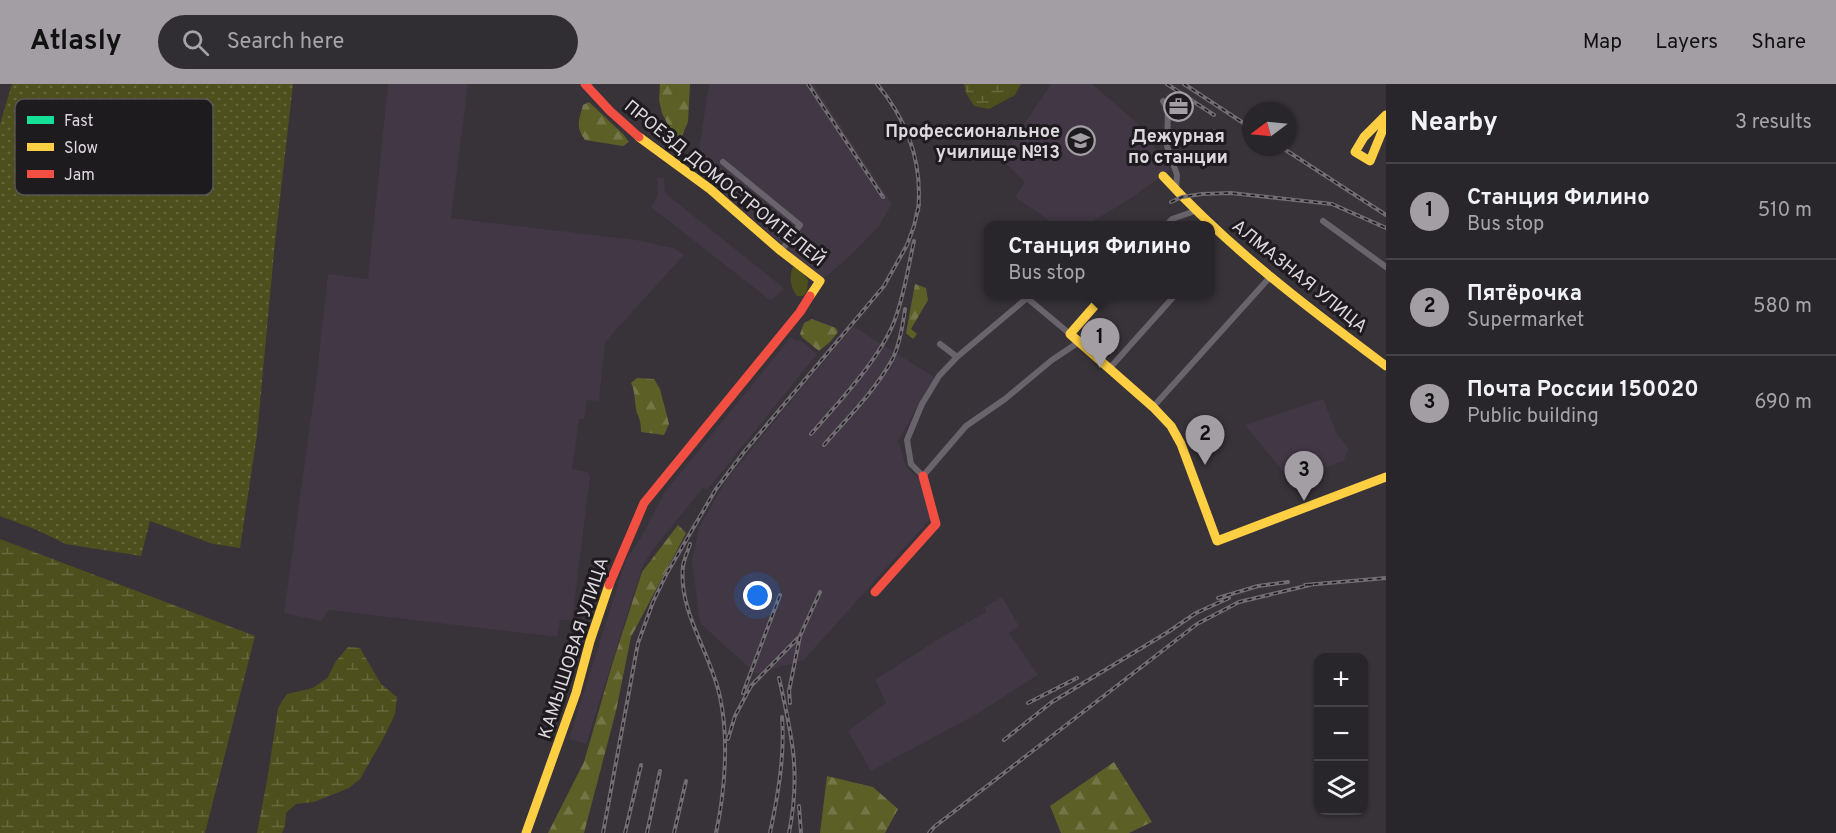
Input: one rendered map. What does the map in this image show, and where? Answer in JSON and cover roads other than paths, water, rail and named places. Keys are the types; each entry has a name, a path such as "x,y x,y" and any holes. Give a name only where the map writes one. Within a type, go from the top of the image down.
{"street":[{"name":"ПРОЕЗД ДОМОСТРОИТЕЛЕЙ","path":"585,84 644,142 710,189 781,251 820,281"},
{"path":"1163,101 1168,110 1167,146 1178,175 1176,190"},
{"path":"1386,115 1364,137 1355,152 1370,161 1386,122"},
{"path":"723,162 800,225 781,251"},
{"name":"АЛМАЗНАЯ УЛИЦА","path":"1163,176 1207,221"},
{"path":"1170,221 1195,211"},
{"path":"1323,222 1386,267"},
{"name":"АЛМАЗНАЯ УЛИЦА","path":"1215,228 1312,310 1386,366"},
{"path":"1153,407 1271,276"},
{"name":"КАМЫШОВАЯ УЛИЦА","path":"526,833 576,693 611,578 644,502 800,312 820,281"},
{"path":"875,592 936,524 923,476 911,464 907,440 922,404 939,376 957,357 1026,299"},
{"path":"1028,299 1153,407 1171,426 1178,437 1217,541 1386,477"},
{"path":"1070,334 1101,299"},
{"path":"1109,369 1172,299"},
{"path":"923,476 966,426 1079,342"},
{"path":"940,344 957,357"}],"railway":[{"path":"808,84 883,197"},
{"path":"877,84 897,112 911,143 918,176 918,211"},
{"path":"1167,84 1214,115"},
{"path":"1184,84 1242,122"},
{"path":"1295,156 1386,215"},
{"path":"1171,202 1182,197 1231,193 1332,204 1386,228"},
{"path":"603,833 638,643 653,602 667,573 716,489 744,452 884,286 907,245 919,204"},
{"path":"811,434 857,381 879,351 894,322 906,282 914,241"},
{"path":"824,445 886,370 898,346 905,309"},
{"path":"690,544 683,566 685,600 716,681 723,713 724,783 716,833"},
{"path":"1305,585 1386,578"},
{"path":"1218,598 1258,586 1288,582"},
{"path":"929,833 1197,624 1239,602 1314,584"},
{"path":"790,703 789,691 800,636 820,592"},
{"path":"743,693 780,595"},
{"path":"1004,740 1052,702 1196,613 1229,598"},
{"path":"728,739 735,716 751,686 798,638"},
{"path":"779,678 788,718 795,773 793,812 789,833"},
{"path":"1028,703 1077,678"},
{"path":"770,833 782,761 782,717"},
{"path":"625,833 641,765"},
{"path":"647,833 660,771"},
{"path":"674,833 686,781"},
{"path":"799,806 801,833"}],"place":[{"name":"Дежурная по станции","path":"1178,107"},
{"name":"Профессиональное училище №13","path":"1081,141"},
{"name":"Станция Филино","path":"1100,368"},
{"name":"Пятёрочка","path":"1205,465"},
{"name":"Почта России 150020","path":"1304,501"}]}
